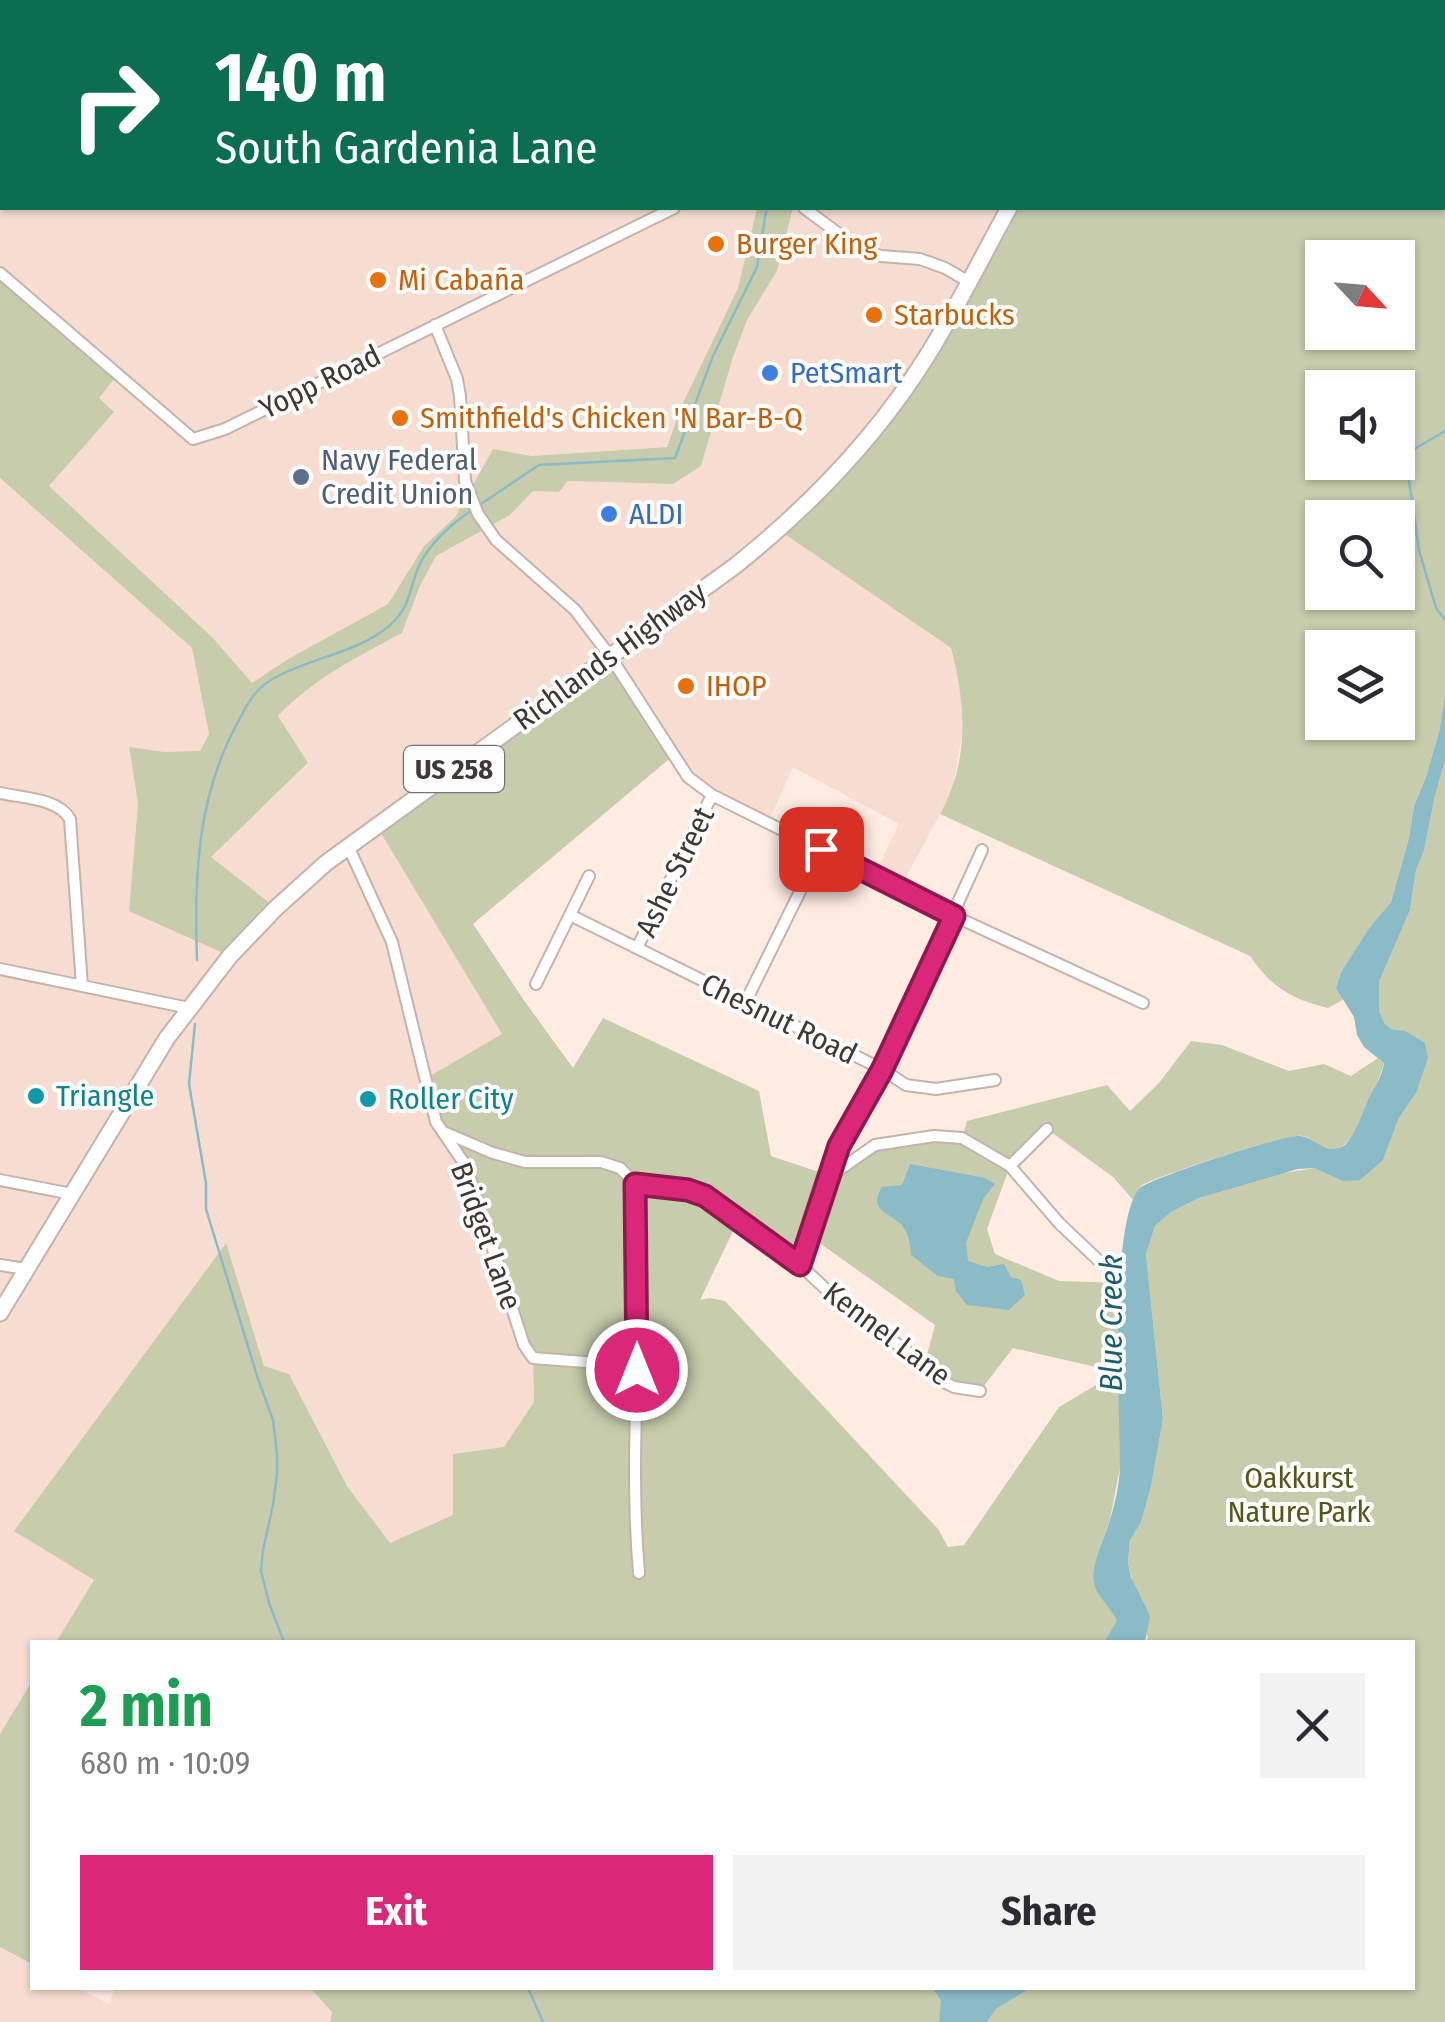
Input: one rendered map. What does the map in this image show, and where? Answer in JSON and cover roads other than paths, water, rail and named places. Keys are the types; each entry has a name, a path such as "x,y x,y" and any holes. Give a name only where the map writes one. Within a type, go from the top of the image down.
{"main road":[{"name":"Richlands Highway","path":"0,1313 160,1049 210,980 276,908 348,846 735,566 825,486 926,358 1008,210"}],"street":[{"name":"Yopp Road","path":"0,273 192,439 225,429 670,210"},
{"path":"807,210 858,248 881,256 920,259 946,268 968,282"},
{"path":"435,325 457,379 465,481 478,514 496,540 574,610 610,656 688,778 712,795 954,916 1143,1003"},
{"path":"0,793 56,805 70,819 82,986"},
{"name":"Ashe Street","path":"638,948 712,795"},
{"name":"Bridget Lane","path":"348,846 392,942 436,1122 466,1166 524,1344 533,1358 624,1365 637,1370"},
{"path":"744,1003 821,849"},
{"path":"800,1265 839,1146 882,1070 982,850"},
{"path":"536,984 589,876"},
{"name":"Chesnut Road","path":"570,916 906,1084 936,1089 996,1080"},
{"path":"0,968 189,1008"},
{"path":"1010,1166 1047,1129"},
{"path":"445,1132 525,1162 601,1162 620,1168 635,1184 634,1511 639,1573"},
{"path":"831,1176 875,1145 934,1136 962,1138 1010,1166 1059,1223 1098,1260"},
{"path":"0,1180 72,1194"},
{"name":"Kennel Lane","path":"635,1184 688,1190 705,1196 800,1265 845,1307 911,1354 937,1379 980,1391"},
{"path":"0,1264 26,1270"}],"water":[{"path":"1445,695 1445,760 1416,870 1410,910 1379,982 1379,1011 1385,1024 1425,1043 1428,1058 1416,1093 1399,1118 1383,1160 1360,1180 1342,1181 1314,1168 1298,1169 1199,1198 1171,1212 1155,1226 1146,1254 1163,1419 1151,1487 1141,1522 1130,1540 1128,1563 1150,1616 1145,1640 1105,1640 1117,1621 1098,1593 1093,1577 1120,1473 1120,1277 1130,1207 1140,1188 1149,1183 1243,1150 1298,1136 1333,1149 1349,1140 1384,1063 1364,1047 1354,1017 1336,988 1341,972 1369,928 1391,902 1414,806 1439,732"},
{"path":"910,1164 985,1178 995,1184 983,1199 966,1243 968,1261 987,1267 1004,1264 1011,1277 1021,1280 1025,1295 1009,1310 967,1305 956,1291 954,1279 938,1276 911,1255 904,1227 881,1210 877,1201 882,1187 902,1185"},
{"path":"934,1990 1028,1990 996,2009 987,2022 939,2022 941,2000"}],"waterway":[{"path":"478,506 539,465 675,458 713,356 757,267 766,212"},
{"name":"Blue Creek","path":"1445,431 1413,450 1407,467 1419,550 1436,608 1445,620"},
{"path":"197,960 196,898 206,808 224,750 248,704 271,680 347,650 389,626 406,605 428,550 471,511"},
{"path":"195,1024 189,1084 206,1183 206,1209 273,1420 277,1474 261,1571 283,1640"},
{"path":"529,1990 543,2022"}],"place":[{"name":"Burger King","path":"716,244"},
{"name":"Mi Cabaña","path":"378,280"},
{"name":"Starbucks","path":"874,315"},
{"name":"PetSmart","path":"770,373"},
{"name":"Smithfield's Chicken 'N Bar-B-Q","path":"400,418"},
{"name":"Navy Federal Credit Union","path":"301,477"},
{"name":"ALDI","path":"609,514"},
{"name":"IHOP","path":"686,686"},
{"name":"Triangle","path":"36,1096"},
{"name":"Roller City","path":"368,1099"}],"park label":[{"name":"Oakkurst Nature Park","path":"1299,1495"}]}
